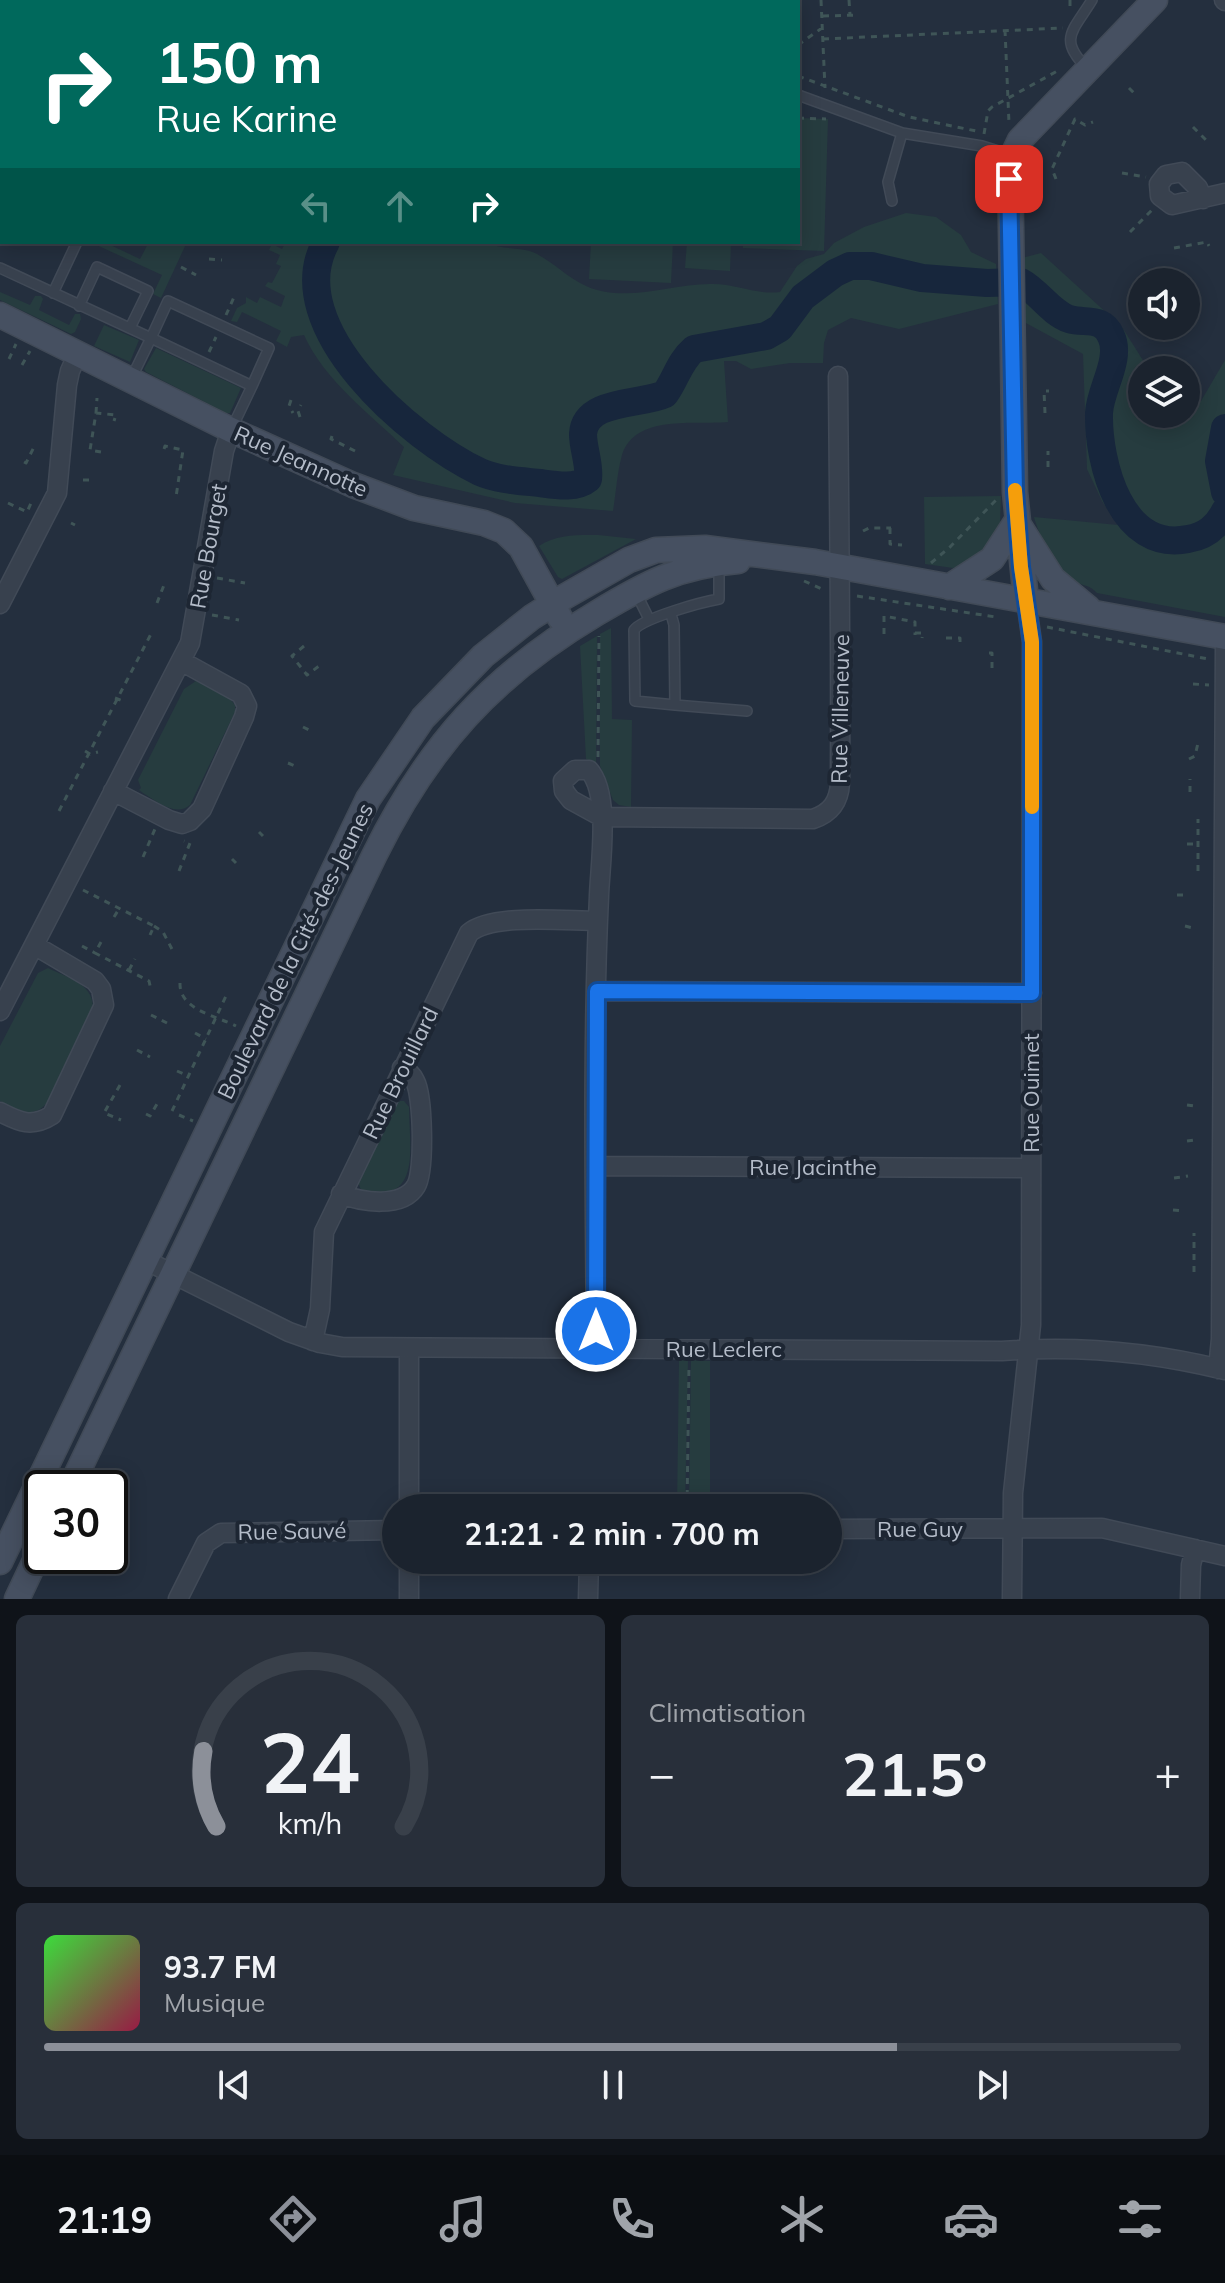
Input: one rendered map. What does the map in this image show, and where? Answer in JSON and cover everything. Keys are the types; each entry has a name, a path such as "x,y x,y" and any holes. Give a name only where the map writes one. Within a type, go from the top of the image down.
{"main road":[{"path":"1010,144 1020,140 1077,68 1155,0"},
{"name":"Rue Ouimet","path":"1010,144 1016,522 1026,600"},
{"name":"Rue Jeannotte","path":"0,315 231,430 389,500 488,524 504,531 521,547 568,630"},
{"path":"949,587 992,559 1016,522 1053,579 1093,612"},
{"name":"Boulevard de la Cité-des-Jeunes","path":"0,1562 353,828 379,780 423,718 466,670 516,629 629,560 656,550 685,547 841,567 1225,637"},
{"name":"Boulevard de la Cité-des-Jeunes","path":"79,1470 367,870 412,784 446,738 486,694 568,630 635,590 685,569 776,558"},
{"path":"17,1599 29,1574"}],"street":[{"path":"1203,199 1225,193"},
{"path":"0,604 57,493 67,385 78,353"},
{"name":"Rue Villeneuve","path":"598,921 602,817 813,819 833,807 840,793 838,376"},
{"name":"Rue Bourget","path":"0,1011 181,661 193,632 224,451 231,430"},
{"name":"Rue Ouimet","path":"1012,1599 1013,1493 1031,1325 1032,642 1026,600"},
{"path":"1222,1370 1225,647"},
{"path":"113,791 177,823 190,821 202,809 247,706 241,694 181,661"},
{"name":"Rue Brouillard","path":"313,1341 319,1322 323,1234 465,941 475,928 501,921 598,921"},
{"path":"596,1348 598,921"},
{"path":"0,1112 26,1123 39,1122 52,1115 104,1005 101,989 95,981 34,945"},
{"path":"597,991 1032,993"},
{"path":"341,1194 362,1200 394,1200 417,1185 421,1170 419,1092 412,1076 402,1068"},
{"name":"Rue Jacinthe","path":"596,1166 1031,1168"},
{"name":"Rue Leclerc","path":"145,1260 289,1332 342,1347 1082,1349 1132,1353 1222,1370"},
{"path":"409,1348 409,1494"},
{"name":"Rue Guy","path":"842,1529 1102,1528 1225,1556"},
{"name":"Rue Sauvé","path":"178,1599 206,1543 221,1533 382,1530"},
{"path":"1190,1599 1195,1549"},
{"path":"409,1574 409,1599"},
{"path":"588,1599 589,1574"}],"lane":[{"path":"1077,68 1069,43 1071,34 1092,0"},
{"path":"800,96 902,133 982,146 1010,144"},
{"path":"892,201 888,182 902,133"},
{"path":"53,293 76,244"},
{"path":"79,306 97,267 148,291 130,328"},
{"path":"0,268 252,386"},
{"path":"131,379 168,301 269,348 231,430"},
{"path":"719,563 719,599 689,605 671,614 649,619 634,630 635,701 747,711"},
{"path":"635,590 649,619"},
{"path":"671,614 674,625 675,705"}],"path":[{"path":"821,0 825,87"},
{"path":"849,0 850,15"},
{"path":"821,16 859,15"},
{"path":"800,44 822,28"},
{"path":"823,39 1063,28"},
{"path":"1005,30 1010,144"},
{"path":"984,133 988,111 1007,98 1077,68"},
{"path":"800,77 909,117 976,131"},
{"path":"1129,88 1136,95"},
{"path":"1056,179 1052,169 1075,119 1085,125 1093,122"},
{"path":"1193,127 1207,141"},
{"path":"1064,142 1069,144"},
{"path":"1122,173 1151,177"},
{"path":"1130,232 1155,207"},
{"path":"1174,248 1183,249 1207,242 1209,246"},
{"path":"209,259 222,260"},
{"path":"181,267 196,275"},
{"path":"204,363 234,297"},
{"path":"9,359 17,340"},
{"path":"22,365 31,347"},
{"path":"1045,413 1044,391 1049,391"},
{"path":"97,398 90,450 101,452"},
{"path":"291,400 289,406 293,413"},
{"path":"300,417 298,411 301,405"},
{"path":"96,413 116,415 114,421"},
{"path":"332,436 331,439 355,451"},
{"path":"24,462 35,445"},
{"path":"164,449 165,446 183,450 176,497"},
{"path":"1048,451 1048,467"},
{"path":"83,480 90,480"},
{"path":"925,566 950,547 1003,493"},
{"path":"8,503 27,512 31,503"},
{"path":"863,531 891,528 890,544 902,545"},
{"path":"217,578 245,583"},
{"path":"804,581 828,590"},
{"path":"157,603 164,585"},
{"path":"855,595 998,617"},
{"path":"210,615 239,620"},
{"path":"884,634 884,616 896,617 915,622 915,634 923,633 922,638"},
{"path":"1049,628 1209,660"},
{"path":"59,811 119,699 141,650 148,646 152,632"},
{"path":"598,764 599,633"},
{"path":"946,638 960,638 960,644"},
{"path":"304,646 292,656 307,675 319,666"},
{"path":"989,653 992,653 992,674"},
{"path":"1193,684 1214,685"},
{"path":"303,727 311,731"},
{"path":"1189,759 1195,756 1198,743"},
{"path":"85,751 90,754 98,752"},
{"path":"288,763 295,766"},
{"path":"1190,779 1190,792"},
{"path":"1198,819 1198,871"},
{"path":"143,857 155,829 161,833"},
{"path":"175,838 190,843 179,871"},
{"path":"1187,844 1198,844"},
{"path":"79,888 163,932 174,953"},
{"path":"1177,895 1184,895"},
{"path":"114,917 119,909"},
{"path":"150,935 154,926"},
{"path":"1185,926 1193,928"},
{"path":"95,953 101,942"},
{"path":"82,946 149,981 151,990"},
{"path":"128,971 135,959"},
{"path":"180,983 186,1003 238,1027"},
{"path":"172,1111 226,996"},
{"path":"151,1015 167,1023"},
{"path":"195,1033 206,1039"},
{"path":"137,1050 150,1057"},
{"path":"177,1071 188,1077"},
{"path":"120,1085 104,1113 121,1120"},
{"path":"146,1114 150,1116 157,1104"},
{"path":"1187,1105 1194,1106"},
{"path":"179,1115 193,1121"},
{"path":"1187,1141 1195,1140"},
{"path":"1174,1178 1188,1176"},
{"path":"1173,1210 1184,1211"},
{"path":"1194,1233 1194,1272"},
{"path":"687,1494 689,1361"}],"green space":[{"path":"800,118 828,119 824,251 743,248 743,244 800,244"},
{"path":"906,213 936,217 961,235 971,252 996,264 998,304 899,329 851,318 828,330 823,363 790,363 751,369 736,361 724,361 728,422 668,424 639,433 629,442 622,455 613,511 515,503 393,475 404,447 336,382 304,335 291,337 287,347 276,341 281,331 242,312 237,322 231,321 237,308 246,303 246,297 257,303 260,297 281,307 285,296 265,286 268,282 272,283 281,266 276,264 280,255 269,250 272,244 282,249 285,244 492,244 535,253 579,283 602,291 633,293 713,284 771,293 780,292 797,266 806,259 824,254 834,243 864,227"},
{"path":"94,244 108,244 140,259 148,244 186,244 161,298 153,294 162,275"},
{"path":"591,244 673,244 671,283 589,279"},
{"path":"687,244 731,244 730,271 685,268"},
{"path":"1041,253 1122,327 1140,356 1128,356 1128,428 1200,428 1200,401 1225,360 1225,617 1097,593 1068,577 1044,543 1034,517 1118,525 1087,469 1083,354 1024,322 1022,258"},
{"path":"0,292 30,305 35,296 41,296 43,299 39,310 69,325 75,314 80,314 81,319 71,334 0,300"},
{"path":"104,325 139,340 130,362 94,346"},
{"path":"156,348 241,388 230,413 146,372 144,369"},
{"path":"1001,496 1000,525 992,544 964,565 953,568 925,564 924,497"},
{"path":"598,535 636,539 562,579 539,546 560,537"},
{"path":"611,628 612,719 632,720 631,807 619,805 613,800 600,766 600,634"},
{"path":"597,636 596,763 586,759 580,646"},
{"path":"196,681 229,698 235,705 235,712 190,805 173,809 139,790 138,780 184,689"},
{"path":"48,968 83,986 92,998 93,1006 47,1103 36,1111 24,1112 0,1101 0,1046 38,973"},
{"path":"400,1101 409,1107 410,1154 403,1181 395,1190 381,1193 361,1190 358,1182"},
{"path":"679,1360 688,1360 685,1494 677,1494"},
{"path":"691,1360 710,1361 710,1494 689,1494"}],"waterway":[{"path":"325,244 316,275 321,309 336,344 360,377 389,408 421,435 487,475 559,485 583,482 588,479 583,434 586,423 593,415 616,405 665,394 694,349 766,336 780,328 803,297 835,273 850,266 871,266 922,278 1021,282 1062,316 1103,326 1111,336 1114,354 1100,404 1100,433 1109,479 1118,500 1130,518 1146,532 1165,540 1200,536 1210,530 1225,511"},
{"path":"1225,428 1219,461 1225,492"}],"slow traffic":[{"path":"1015,490 1021,567 1032,642 1032,807"}],"route":[{"path":"596,1331 597,991 1032,993 1032,642 1021,567 1015,492 1009,179"}]}
